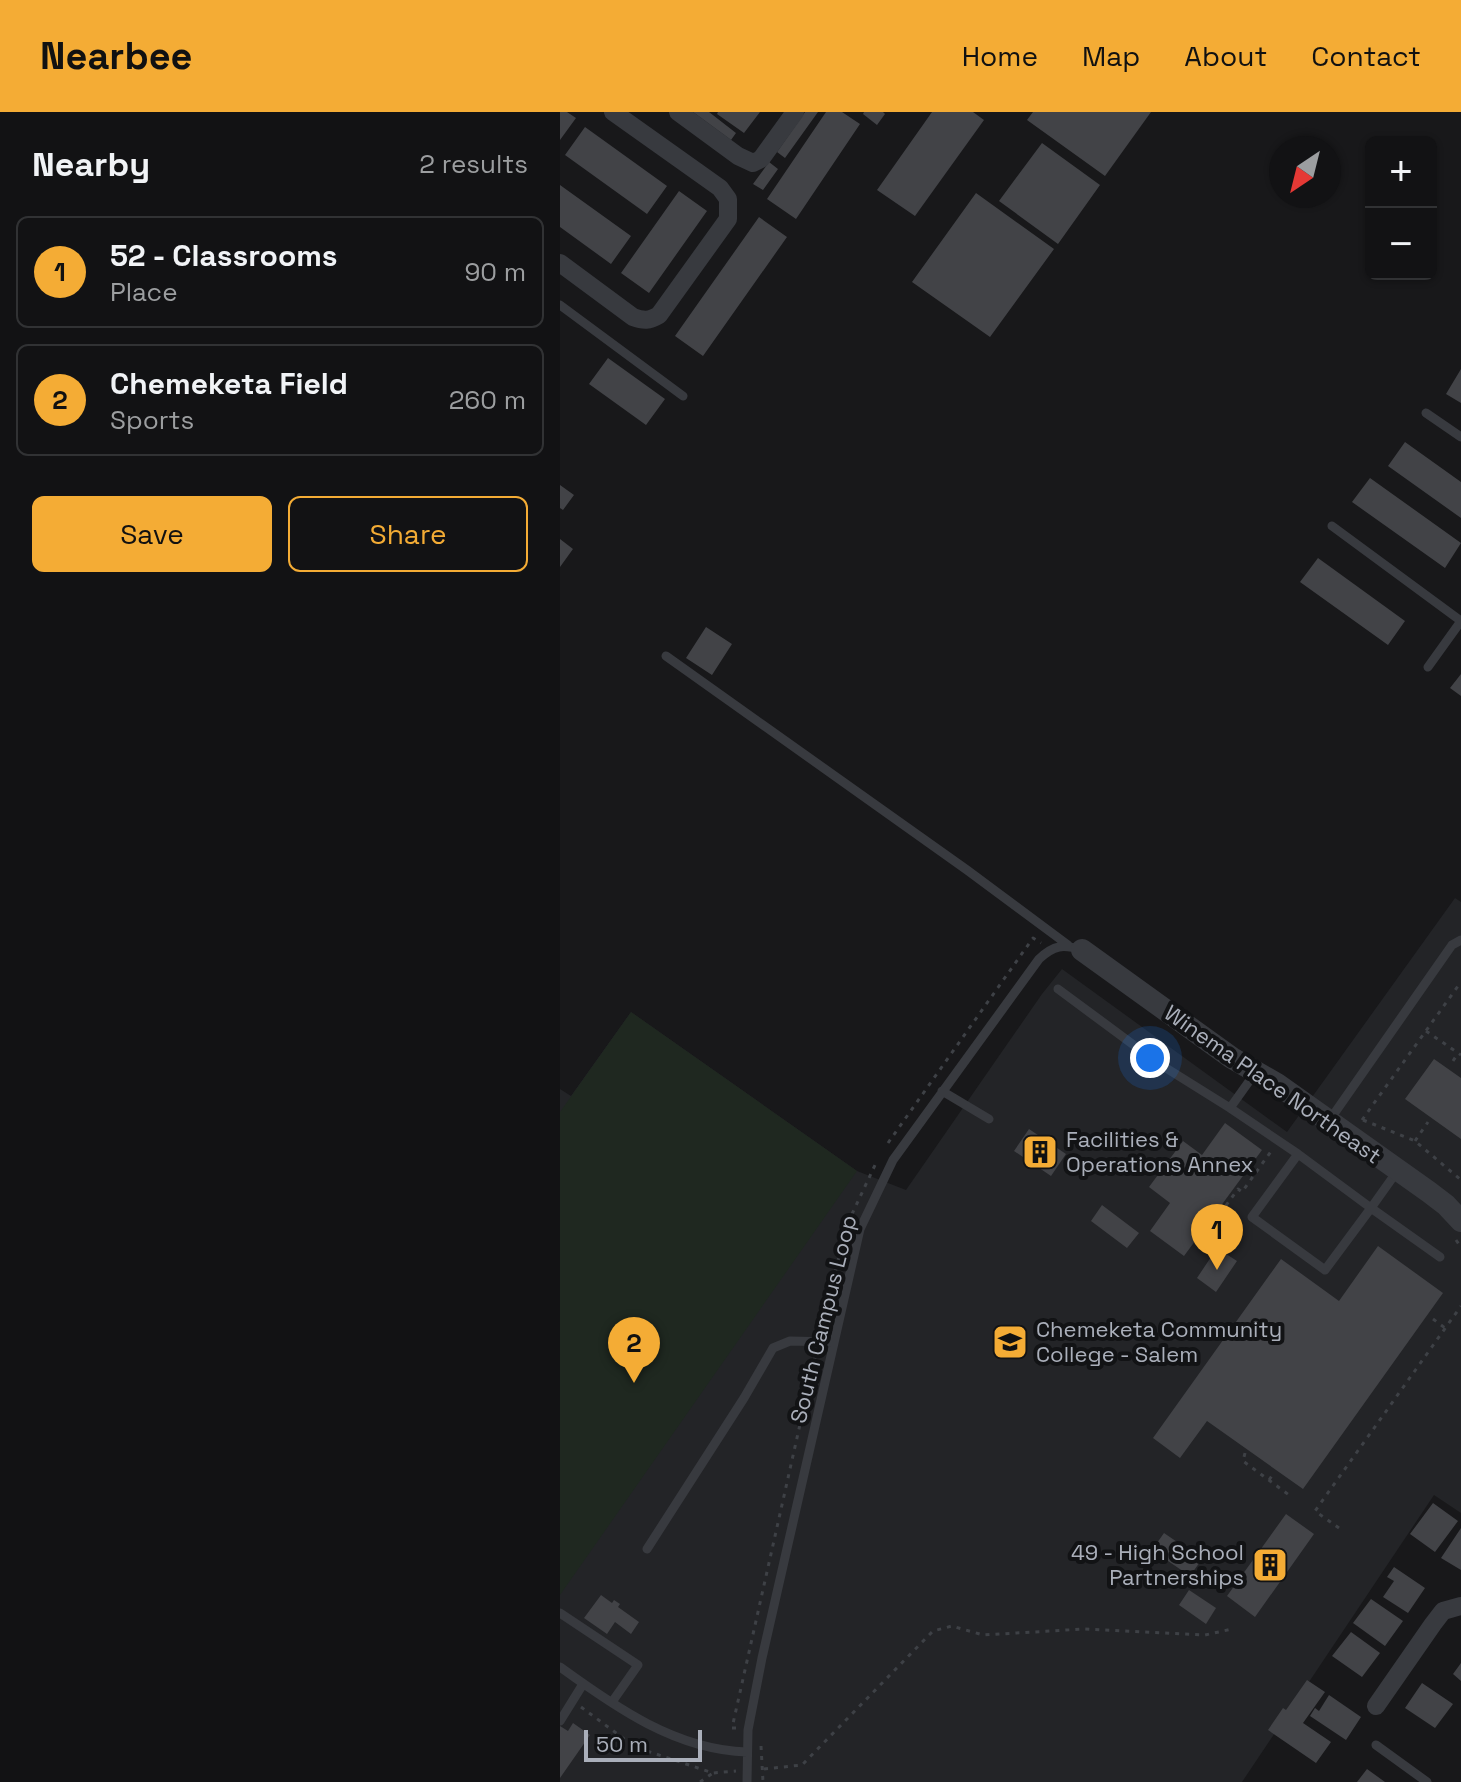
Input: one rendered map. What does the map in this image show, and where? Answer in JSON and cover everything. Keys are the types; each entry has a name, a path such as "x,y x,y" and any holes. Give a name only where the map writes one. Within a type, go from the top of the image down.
{"street":[{"path":"560,263 633,317 651,320 659,315 728,219 728,199 720,188 613,112"},
{"path":"678,112 738,156 753,163 761,159 795,112"},
{"name":"Winema Place Northeast","path":"1075,948 1255,1073 1277,1084 1446,1205 1457,1229"},
{"path":"1376,1706 1443,1611 1461,1606"}],"lane":[{"path":"560,305 683,396"},
{"path":"1426,413 1461,437"},
{"path":"1332,526 1461,621 1428,667"},
{"path":"666,656 1075,948"},
{"path":"1329,1121 1452,945 1461,940"},
{"path":"1050,949 1075,948"},
{"name":"South Campus Loop","path":"747,1782 748,1730 860,1229 883,1176 1021,983 1050,949"},
{"path":"1058,989 1158,1063 1298,1154 1440,1257"},
{"path":"1230,1108 1255,1073"},
{"path":"942,1091 989,1119"},
{"path":"1298,1154 1252,1217 1325,1270 1398,1170"},
{"path":"647,1549 773,1348 790,1341 833,1342"},
{"path":"560,1613 638,1665 612,1702"},
{"path":"560,1667 612,1702 679,1739 710,1748 747,1752"},
{"path":"560,1721 583,1684"},
{"path":"1376,1745 1427,1782"}],"path":[{"path":"888,1144 1033,938 1050,949"},
{"path":"1461,982 1360,1119 1415,1141 1461,1180"},
{"path":"1426,1031 1460,1054 1453,1061"},
{"path":"1415,1141 1428,1122"},
{"path":"1215,1247 1200,1241 1238,1189 1242,1192 1264,1157 1279,1141"},
{"path":"763,1782 760,1731 732,1728 841,1244 858,1198 880,1157"},
{"path":"1253,1167 1258,1170"},
{"path":"1457,1229 1461,1247"},
{"path":"1339,1528 1315,1511 1461,1306"},
{"path":"1433,1319 1445,1328"},
{"path":"1245,1453 1243,1461 1289,1495"},
{"path":"1269,1480 1274,1473"},
{"path":"1275,1485 1280,1478"},
{"path":"573,1701 627,1741 713,1773 802,1765 933,1631 952,1626 983,1635 1084,1629 1205,1635 1232,1629"},
{"path":"700,1782 713,1773"}],"shaded area":[{"name":"Chemeketa Community College - Salem","path":"1455,898 1461,902 1461,1513 1434,1495 1242,1782 560,1782 560,1089 571,1096 631,1012 857,1171 906,1190 1062,969 1287,1132"},
{"path":"631,1012 857,1171 560,1595 560,1112"}],"building":[{"path":"560,112 567,112 576,118 560,140"},
{"path":"693,112 709,112 736,133 731,140"},
{"path":"718,112 760,112 744,133"},
{"path":"805,112 818,112 785,158 777,152"},
{"path":"826,112 842,112 860,124 796,219 767,199"},
{"path":"864,112 883,112 885,114 877,125"},
{"path":"932,112 973,112 984,120 915,216 877,190"},
{"path":"1033,112 1151,112 1105,176 1027,120"},
{"path":"585,127 667,186 647,214 565,155"},
{"path":"1042,143 1100,185 1058,244 999,201"},
{"path":"769,162 778,169 763,190 753,184"},
{"path":"560,185 631,236 611,264 560,227"},
{"path":"679,191 707,211 649,293 621,273"},
{"path":"976,193 1054,249 990,337 912,282"},
{"path":"759,217 787,237 703,356 675,336"},
{"path":"608,358 665,399 646,425 589,384"},
{"path":"1461,369 1461,403 1446,394"},
{"path":"1405,442 1461,482 1461,518 1388,466"},
{"path":"1370,478 1461,543 1445,568 1352,502"},
{"path":"560,485 574,495 563,510 560,508"},
{"path":"560,539 573,549 560,567"},
{"path":"1318,558 1405,621 1388,645 1300,582"},
{"path":"706,627 732,644 712,675 686,658"},
{"path":"1461,674 1461,696 1450,688"},
{"path":"1434,1059 1461,1078 1461,1139 1405,1099"},
{"path":"1225,1123 1262,1150 1184,1256 1150,1231 1170,1203 1149,1187 1183,1141 1202,1155"},
{"name":"Facilities & Operations Annex","path":"1029,1129 1066,1154 1051,1176 1014,1151"},
{"path":"1102,1205 1139,1233 1127,1248 1091,1221"},
{"path":"1378,1246 1443,1293 1303,1489 1207,1421 1180,1458 1153,1438 1281,1259 1339,1301"},
{"path":"1217,1248 1237,1261 1216,1292 1197,1278"},
{"path":"1433,1503 1458,1521 1435,1552 1410,1534"},
{"name":"49 - High School Partnerships","path":"1286,1514 1314,1534 1255,1617 1227,1596"},
{"path":"1461,1528 1461,1570 1441,1558"},
{"path":"1164,1533 1202,1559 1190,1576 1152,1550"},
{"path":"1394,1567 1425,1588 1408,1613 1383,1597 1394,1581 1387,1577"},
{"path":"1189,1590 1216,1608 1206,1624 1179,1605"},
{"path":"601,1595 612,1603 614,1600 620,1604 618,1607 639,1622 631,1634 615,1622 607,1634 584,1618"},
{"path":"1371,1599 1403,1621 1385,1646 1353,1623"},
{"path":"1351,1632 1380,1653 1362,1677 1332,1656"},
{"path":"1461,1663 1461,1681 1453,1674"},
{"path":"1307,1680 1325,1692 1303,1723 1331,1742 1316,1763 1268,1730"},
{"path":"1422,1683 1453,1704 1435,1728 1405,1708"},
{"path":"1329,1695 1361,1717 1346,1740 1310,1716 1315,1708 1319,1711"},
{"path":"573,1723 590,1735 560,1778 560,1726 568,1731"},
{"path":"1367,1769 1385,1782 1357,1782"}],"place":[{"name":"Facilities & Operations Annex","path":"1040,1152"},
{"name":"52 - Classrooms","path":"1217,1270"},
{"name":"Chemeketa Community College - Salem","path":"1010,1342"},
{"name":"Chemeketa Field","path":"634,1383"},
{"name":"49 - High School Partnerships","path":"1270,1565"}]}
